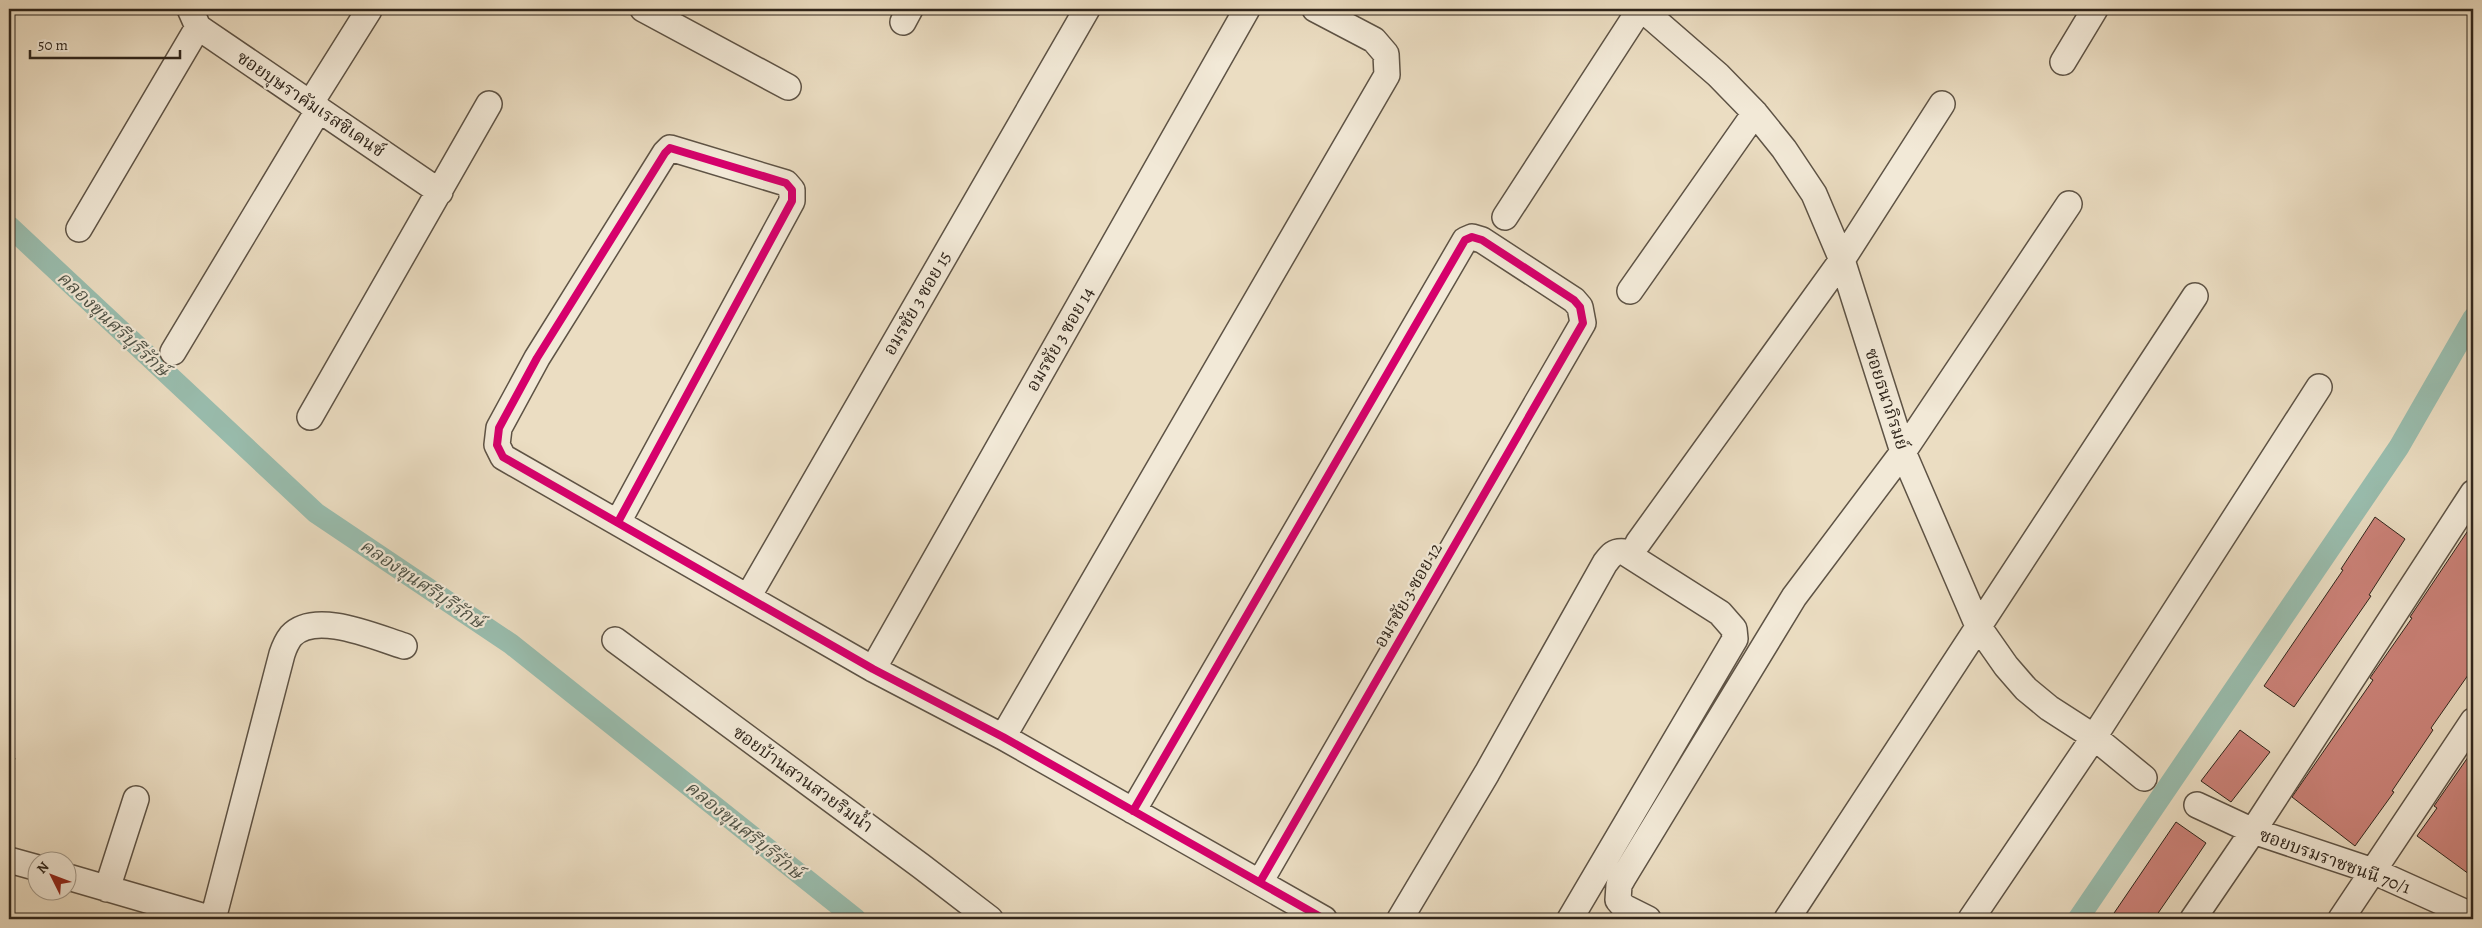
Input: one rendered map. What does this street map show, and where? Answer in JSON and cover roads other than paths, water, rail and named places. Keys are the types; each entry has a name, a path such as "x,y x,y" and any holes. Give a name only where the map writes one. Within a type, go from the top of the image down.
{"street":[{"path":"643,9 788,87"},
{"name":"อมรชัย 3 ซอย 15","path":"748,597 1087,9"},
{"name":"อมรชัย 3 ซอย 14","path":"873,669 1247,9"},
{"path":"1002,737 1387,75 1386,54 1374,40 1315,9"},
{"path":"1505,217 1641,9"},
{"name":"ซอยธนาภิรมย์","path":"1641,9 1718,75 1755,113 1784,148 1814,194 1842,260 1903,452 1978,626 2006,666 2026,689 2049,708 2094,737 2144,778"},
{"path":"2063,62 2094,9"},
{"path":"173,352 369,10"},
{"path":"79,229 194,18"},
{"name":"ซอยบุษราคัมเรสซิเดนซ์","path":"194,18 315,107 440,192"},
{"path":"310,417 490,104"},
{"path":"1638,543 1842,260 1942,104"},
{"path":"1630,291 1755,113"},
{"path":"618,522 792,201 792,190 786,183 670,148 665,153 542,350 499,428 497,445 502,457 873,669 1002,737 1324,919"},
{"path":"1648,919 1624,906 1618,900 1619,885 1794,596 1903,452 2069,204"},
{"name":"อมรชัย 3 ซอย 12","path":"1133,811 1466,240 1472,237 1482,240 1574,300 1580,307 1583,323 1260,882"},
{"path":"1787,919 2195,296"},
{"path":"1971,919 2094,737 2319,388"},
{"path":"2193,919 2254,831 2473,494"},
{"path":"1400,919 1486,774 1605,563 1616,551 1624,552 1720,612 1734,629 1735,639 1570,919"},
{"path":"78,880 212,919 282,654 291,636 314,624 332,625 404,646"},
{"name":"ซอยบ้านสวนสวยริมน้ำ","path":"615,640 990,919"},
{"path":"2342,919 2473,721"},
{"path":"107,889 136,799"},
{"name":"ซอยบรมราชชนนี 70/1","path":"2198,805 2254,831 2374,871 2473,916"},
{"path":"9,860 28,865"}],"waterway":[{"name":"คลองขุนศรีบุรีรักษ์","path":"9,226 316,513 511,644 856,919"},
{"path":"2078,919 2399,447 2473,318"}]}
